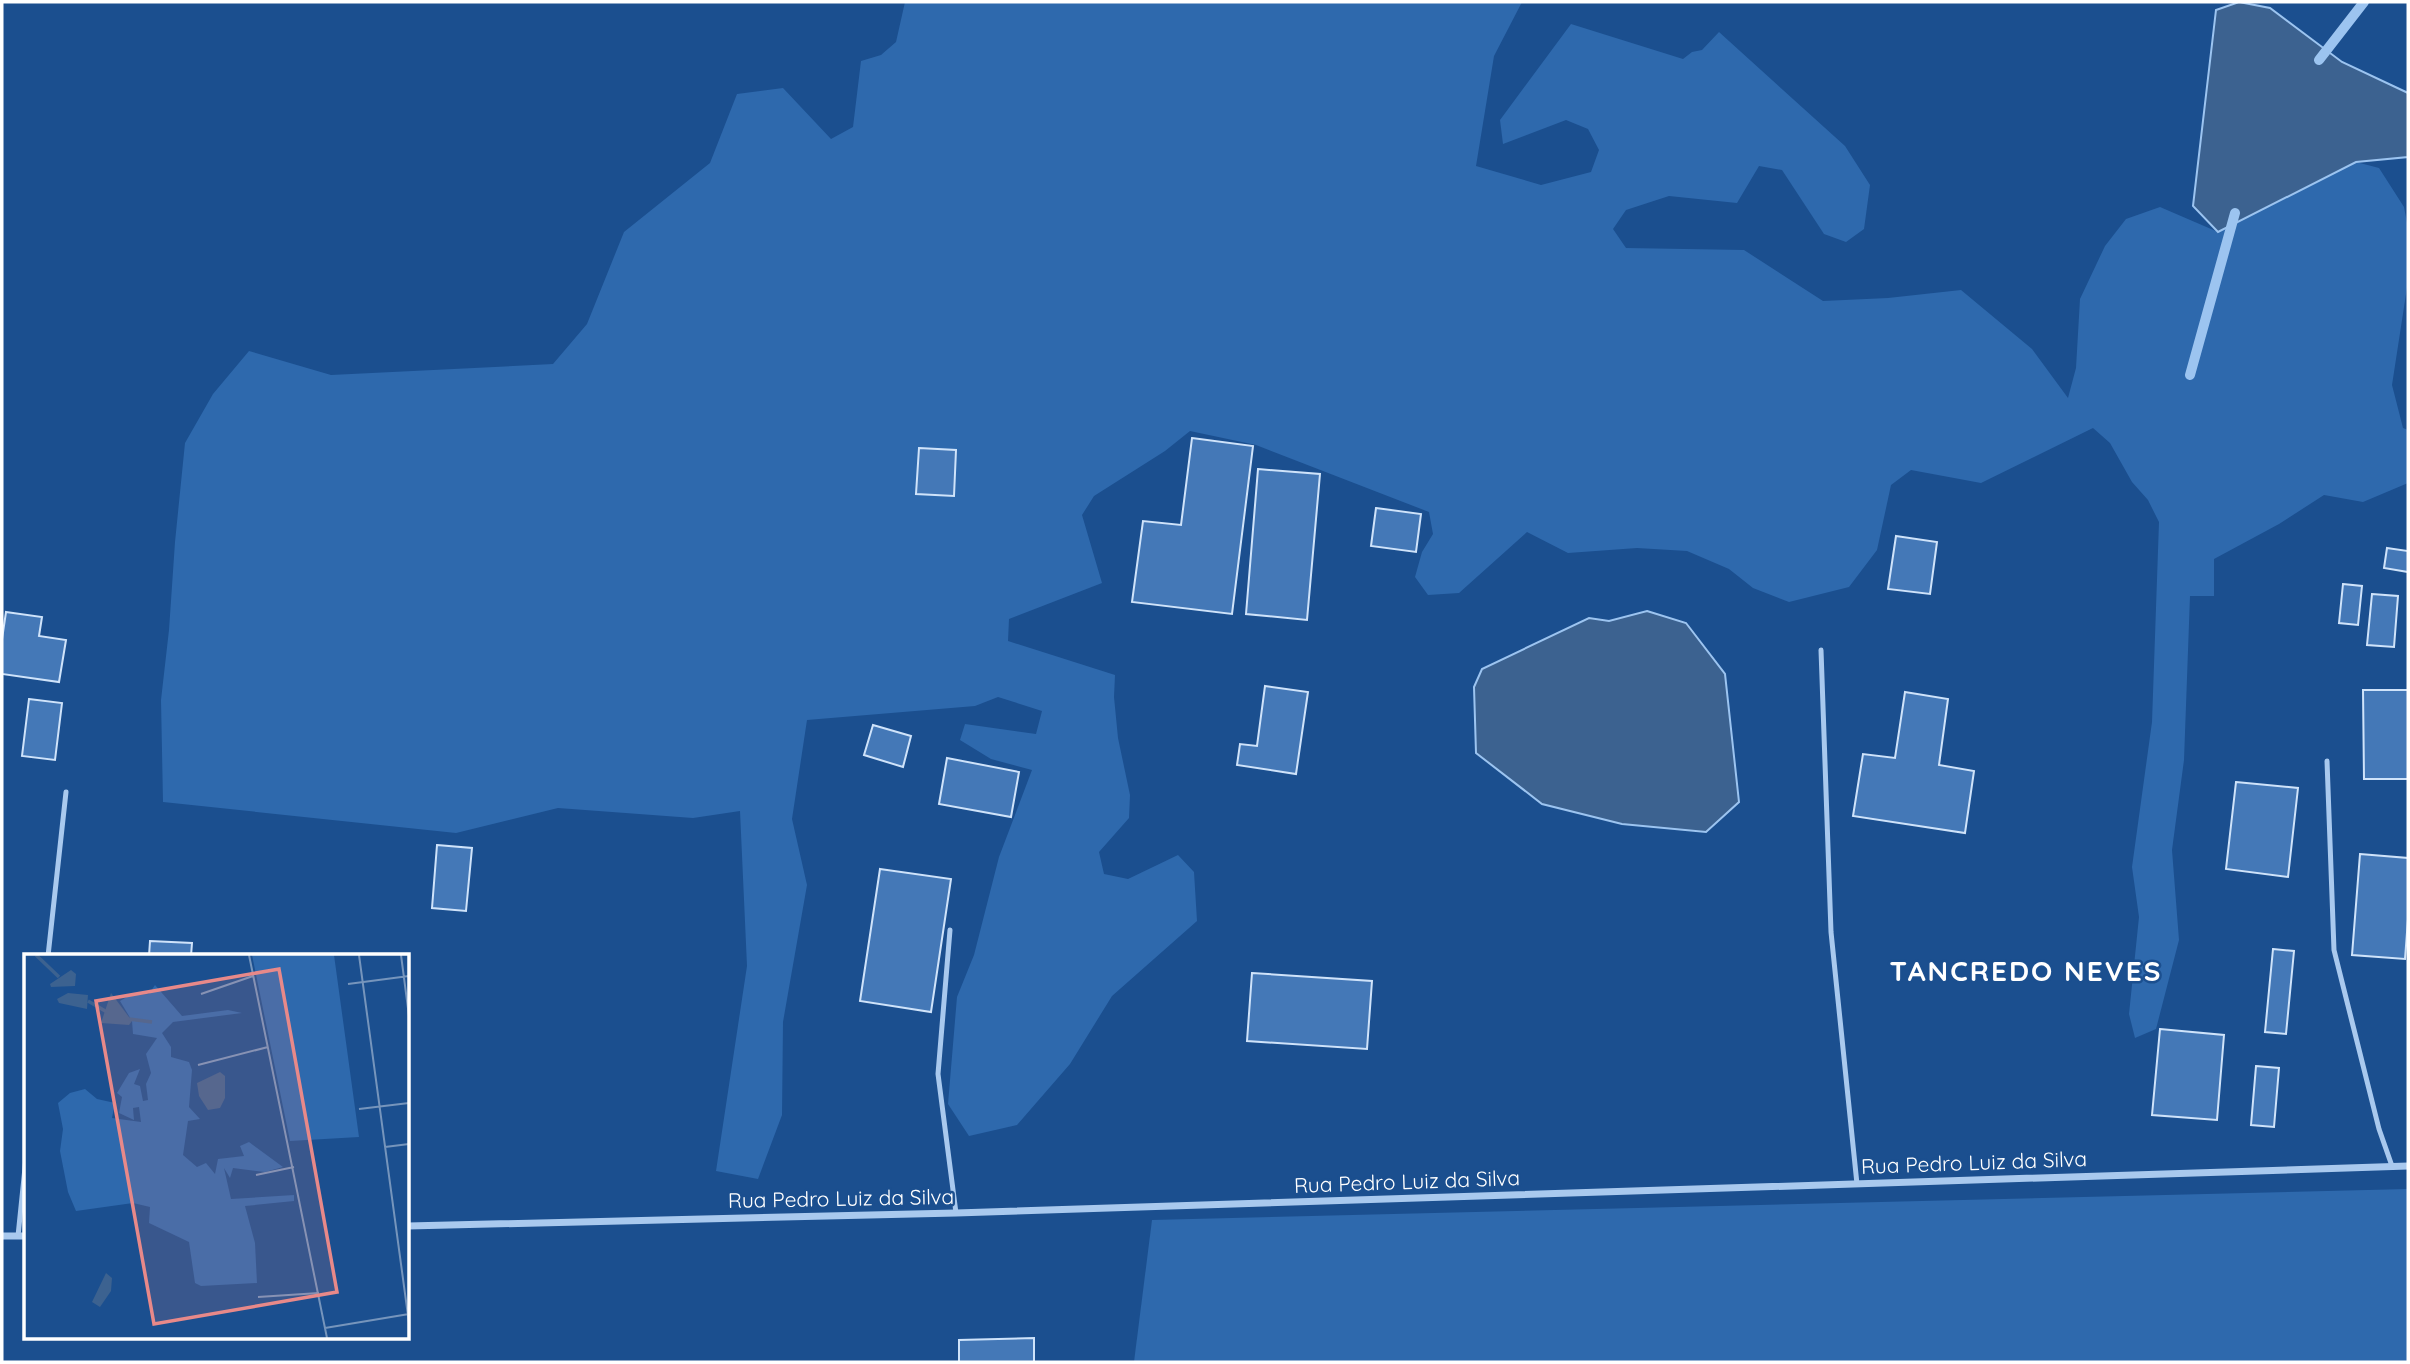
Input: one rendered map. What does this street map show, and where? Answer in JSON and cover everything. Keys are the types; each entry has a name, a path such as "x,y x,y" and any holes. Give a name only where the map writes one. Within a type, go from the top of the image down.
{"street":[{"name":"Rua Pedro Luiz da Silva","path":"410,1226 956,1213 2408,1166"},
{"path":"2,1236 22,1236"}],"lane":[{"path":"1822,650 1831,932 1857,1184"},
{"path":"2327,761 2334,950 2379,1129 2392,1166"},
{"path":"48,954 66,792"},
{"path":"950,930 938,1074 956,1213"},
{"path":"22,1236 24,1197"}],"shaded area":[{"path":"905,2 1522,2 1494,56 1476,166 1541,185 1591,172 1599,150 1588,129 1566,120 1503,144 1500,120 1571,24 1683,59 1692,52 1702,50 1719,32 1845,146 1870,185 1864,229 1846,242 1824,234 1782,170 1759,166 1737,203 1669,196 1626,210 1613,229 1626,248 1744,250 1823,301 1888,298 1961,290 2032,349 2068,398 2076,368 2080,299 2105,246 2126,219 2160,207 2218,232 2356,162 2379,168 2404,207 2408,228 2408,281 2392,385 2403,428 2408,430 2408,483 2363,502 2324,495 2279,524 2214,559 2214,596 2190,596 2184,760 2172,850 2179,940 2156,1029 2135,1038 2129,1014 2139,917 2132,867 2152,722 2159,522 2148,500 2132,482 2110,443 2093,428 1981,483 1911,470 1891,485 1877,550 1849,587 1789,602 1753,588 1729,569 1687,551 1637,548 1568,553 1527,532 1459,593 1428,595 1415,577 1422,552 1433,534 1429,512 1256,445 1190,431 1165,451 1094,496 1082,515 1102,583 1009,619 1008,641 1115,675 1118,738 1130,795 1129,818 1099,852 1104,874 1128,879 1178,855 1194,872 1197,921 1112,996 1070,1064 1017,1125 969,1136 948,1104 957,997 974,955 999,857 1032,770 991,759 960,740 965,724 1036,734 1042,711 998,697 975,706 807,720 792,819 807,885 783,1022 782,1115 758,1179 716,1171 747,966 740,811 693,818 558,808 456,833 163,802 161,700 185,443 213,394 249,351 331,375 553,364 587,324 624,232 710,163 737,94 783,88 831,139 853,127 861,61 881,55 896,42"},
{"path":"2239,2 2270,8 2342,62 2408,93 2408,157 2356,162 2218,232 2193,206 2216,10"},
{"path":"1647,611 1686,623 1725,674 1739,802 1706,832 1622,824 1542,804 1476,753 1474,687 1482,669 1589,618 1609,621"},
{"path":"2408,1189 2408,1362 1134,1362 1152,1220"}],"building":[{"path":"1192,438 1253,446 1232,614 1132,602 1143,521 1181,525"},
{"path":"919,448 956,450 954,496 916,494"},
{"path":"1258,469 1320,474 1307,620 1246,614"},
{"path":"1376,508 1421,514 1416,552 1371,546"},
{"path":"1896,536 1937,542 1930,594 1888,589"},
{"path":"2387,548 2408,551 2408,572 2384,568"},
{"path":"2343,584 2362,586 2358,625 2339,623"},
{"path":"2372,594 2398,596 2394,647 2367,645"},
{"path":"6,612 42,617 39,636 66,640 59,682 2,674 2,639"},
{"path":"1265,686 1308,692 1296,774 1237,765 1240,744 1257,746"},
{"path":"2363,690 2408,690 2408,779 2364,779"},
{"path":"1905,692 1948,699 1939,765 1974,771 1965,833 1853,816 1863,754 1895,758"},
{"path":"29,699 62,703 55,760 22,756"},
{"path":"873,725 911,736 903,767 864,755"},
{"path":"947,758 1019,772 1011,817 939,804"},
{"path":"2236,782 2298,788 2288,877 2226,869"},
{"path":"437,845 472,848 466,911 432,908"},
{"path":"2360,854 2408,858 2405,959 2352,955"},
{"path":"880,869 951,879 931,1012 860,1001"},
{"path":"150,941 192,943 191,954 149,954"},
{"path":"2273,949 2294,951 2286,1034 2265,1032"},
{"path":"1252,973 1372,981 1367,1049 1247,1041"},
{"path":"2160,1029 2224,1035 2217,1120 2152,1115"},
{"path":"2256,1066 2279,1068 2274,1127 2251,1125"},
{"path":"1034,1338 1034,1362 959,1362 959,1340"}],"waterway":[{"path":"2319,60 2364,2"},
{"path":"2190,375 2235,213"}],"district":[{"name":"TANCREDO NEVES","path":"2026,970"}]}
